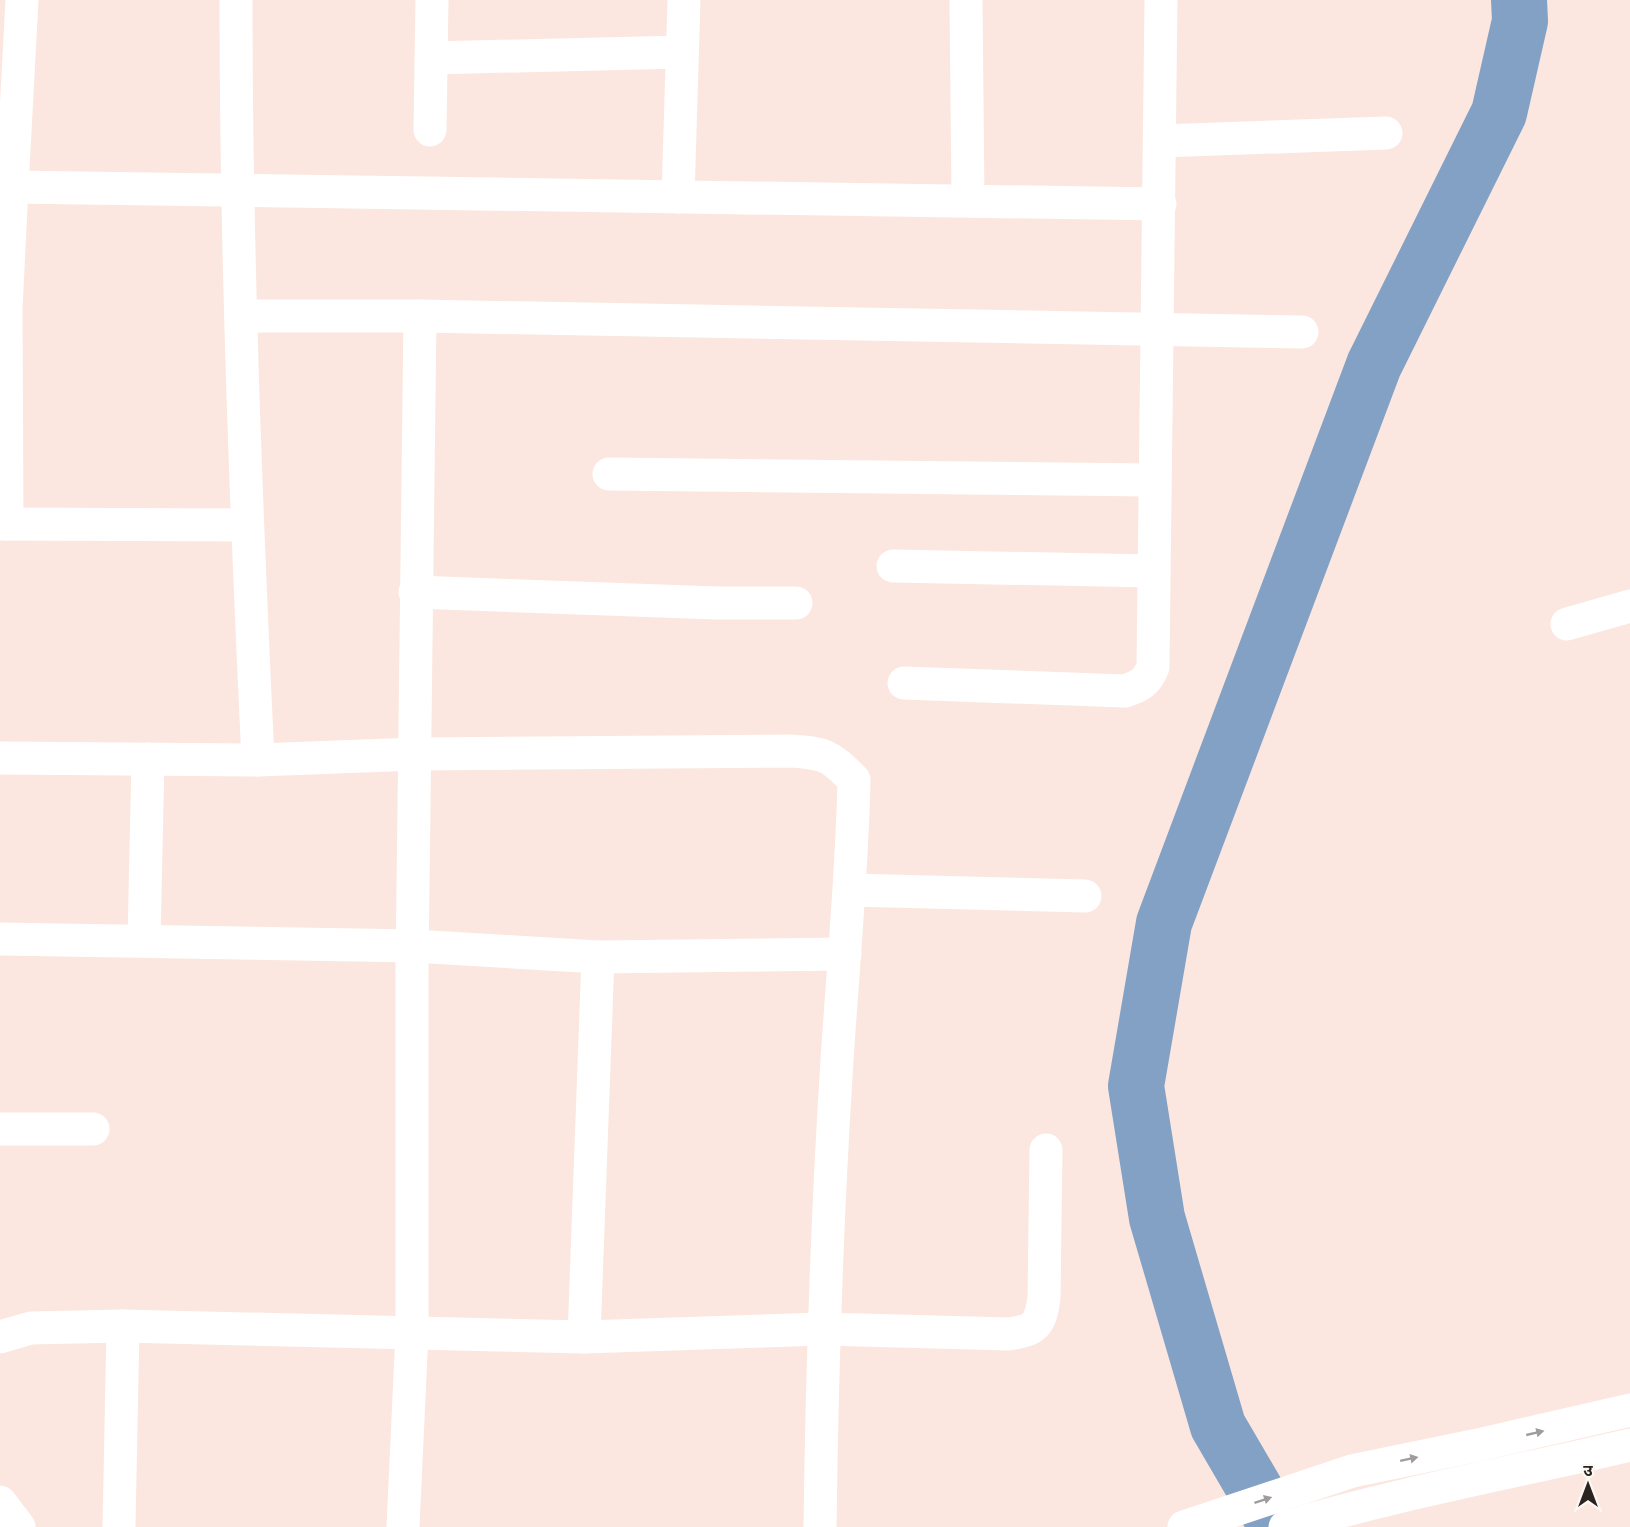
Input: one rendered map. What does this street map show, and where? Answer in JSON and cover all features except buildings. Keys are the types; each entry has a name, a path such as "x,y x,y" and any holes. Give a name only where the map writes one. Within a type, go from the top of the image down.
{"street":[{"path":"22,0 6,309 4,524 247,525"},
{"path":"236,0 236,191 247,525 258,760"},
{"path":"430,130 432,0"},
{"path":"678,197 684,0"},
{"path":"966,0 968,199"},
{"path":"904,683 1125,691 1140,686 1149,678 1153,667 1161,0"},
{"path":"431,58 682,52"},
{"path":"1161,141 1386,133"},
{"path":"12,187 968,199 1160,204"},
{"path":"241,316 420,316 1302,332"},
{"path":"403,1527 412,1332 412,969 420,316"},
{"path":"609,474 1154,480"},
{"path":"893,566 1153,571"},
{"path":"415,592 706,603 796,603"},
{"path":"1567,624 1630,606"},
{"path":"0,758 258,760 416,754 790,751 821,753 834,759 854,780 850,890 823,1329 820,1527"},
{"path":"144,940 148,759"},
{"path":"850,890 1084,896"},
{"path":"0,939 414,946 598,957 845,954"},
{"path":"584,1337 598,957"},
{"path":"0,1129 93,1129"},
{"path":"0,1337 31,1328 123,1326 584,1337 823,1329 1009,1334 1029,1331 1041,1319 1044,1298 1046,1149"},
{"path":"120,1527 123,1326"},
{"path":"1196,1522 1352,1471 1630,1410"},
{"path":"1286,1527 1362,1504 1485,1479 1630,1445"},
{"path":"0,1502 19,1527"}],"waterway":[{"path":"1277,1527 1218,1426 1157,1218 1136,1086 1164,923 1374,365 1499,113 1520,21 1519,0"}]}
